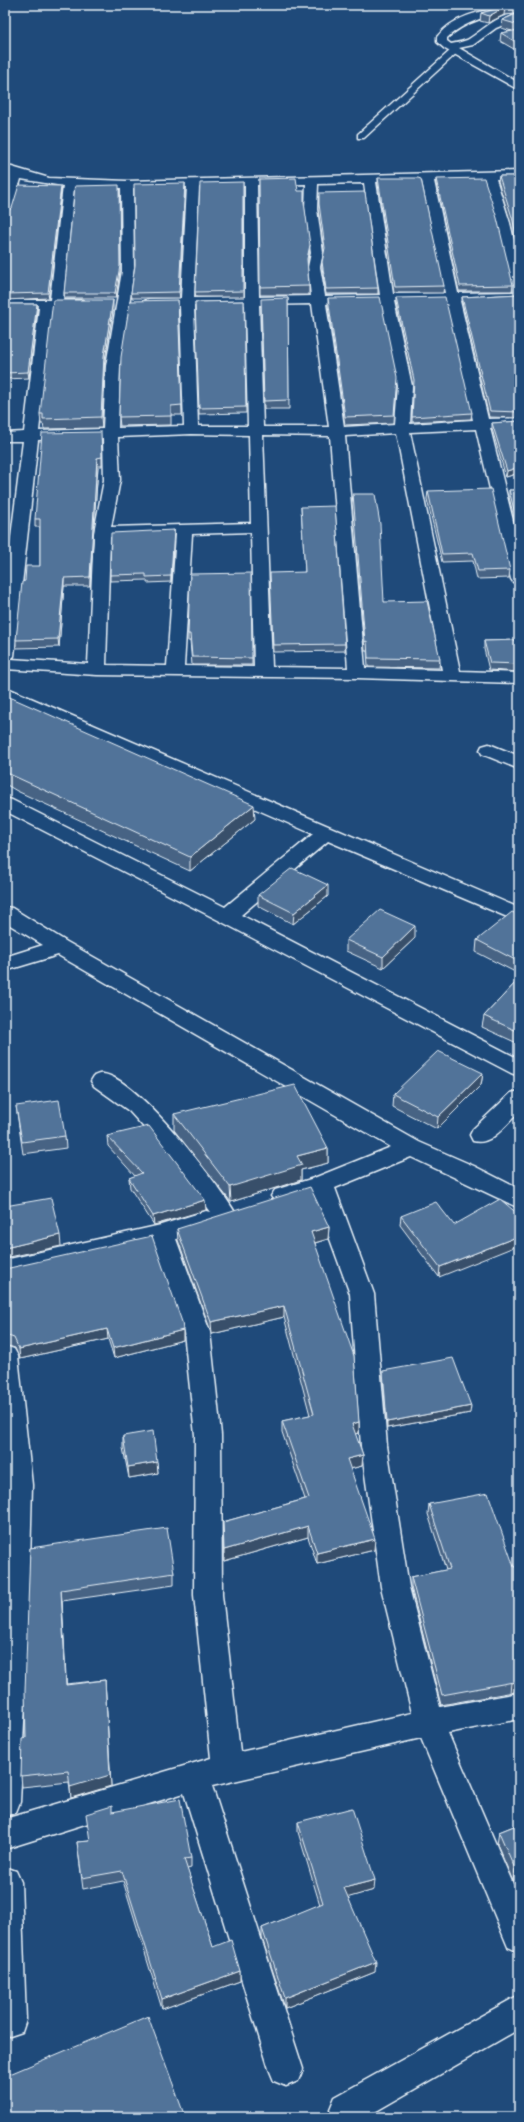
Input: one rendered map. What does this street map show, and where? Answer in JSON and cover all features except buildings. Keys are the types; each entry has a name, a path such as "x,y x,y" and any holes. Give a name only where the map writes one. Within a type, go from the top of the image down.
{"street":[{"path":"519,7 492,12 461,21 442,37 442,42 452,49 519,87"},
{"path":"452,49 469,43 492,26 516,16"},
{"path":"516,16 512,25 518,30"},
{"path":"495,74 513,72"},
{"path":"5,213 10,171 69,182 127,185 519,175"},
{"path":"489,176 504,223 519,290"},
{"path":"426,178 434,202 438,232 452,297 519,579"},
{"path":"312,180 311,209 317,253 314,266 337,432 357,673"},
{"path":"370,180 386,299 405,386 402,427 452,677"},
{"path":"251,181 252,301 260,527 263,673"},
{"path":"5,656 31,436 69,182"},
{"path":"191,430 187,302 194,183"},
{"path":"97,670 102,532 112,480 110,432 112,366 128,272 127,185"},
{"path":"108,304 519,296"},
{"path":"5,304 93,304"},
{"path":"5,437 191,430 337,432 402,427 519,422"},
{"path":"102,532 260,527"},
{"path":"175,671 181,596 184,529"},
{"path":"5,664 97,670 357,673 519,678"},
{"path":"5,692 519,916"},
{"path":"489,750 519,763"},
{"path":"5,804 227,916 519,1068"},
{"path":"227,916 326,833"},
{"path":"5,913 60,947 411,1148 466,1172 519,1199"},
{"path":"5,964 60,947"},
{"path":"102,1081 137,1105 166,1137 224,1214"},
{"path":"482,1136 519,1099"},
{"path":"5,1269 162,1234 322,1184 411,1148"},
{"path":"322,1184 362,1294 374,1446 394,1587 429,1723 519,1936"},
{"path":"162,1234 197,1332 208,1435 208,1595 227,1769"},
{"path":"5,1356 19,1485 14,1642 5,1802"},
{"path":"5,1834 194,1776 429,1723 519,1706"},
{"path":"194,1776 286,2069"},
{"path":"5,1882 10,2020"},
{"path":"347,2109 519,2011"}],"lane":[{"path":"361,136 452,49"}],"shaded area":[{"path":"435,5 516,5 489,10"}]}
